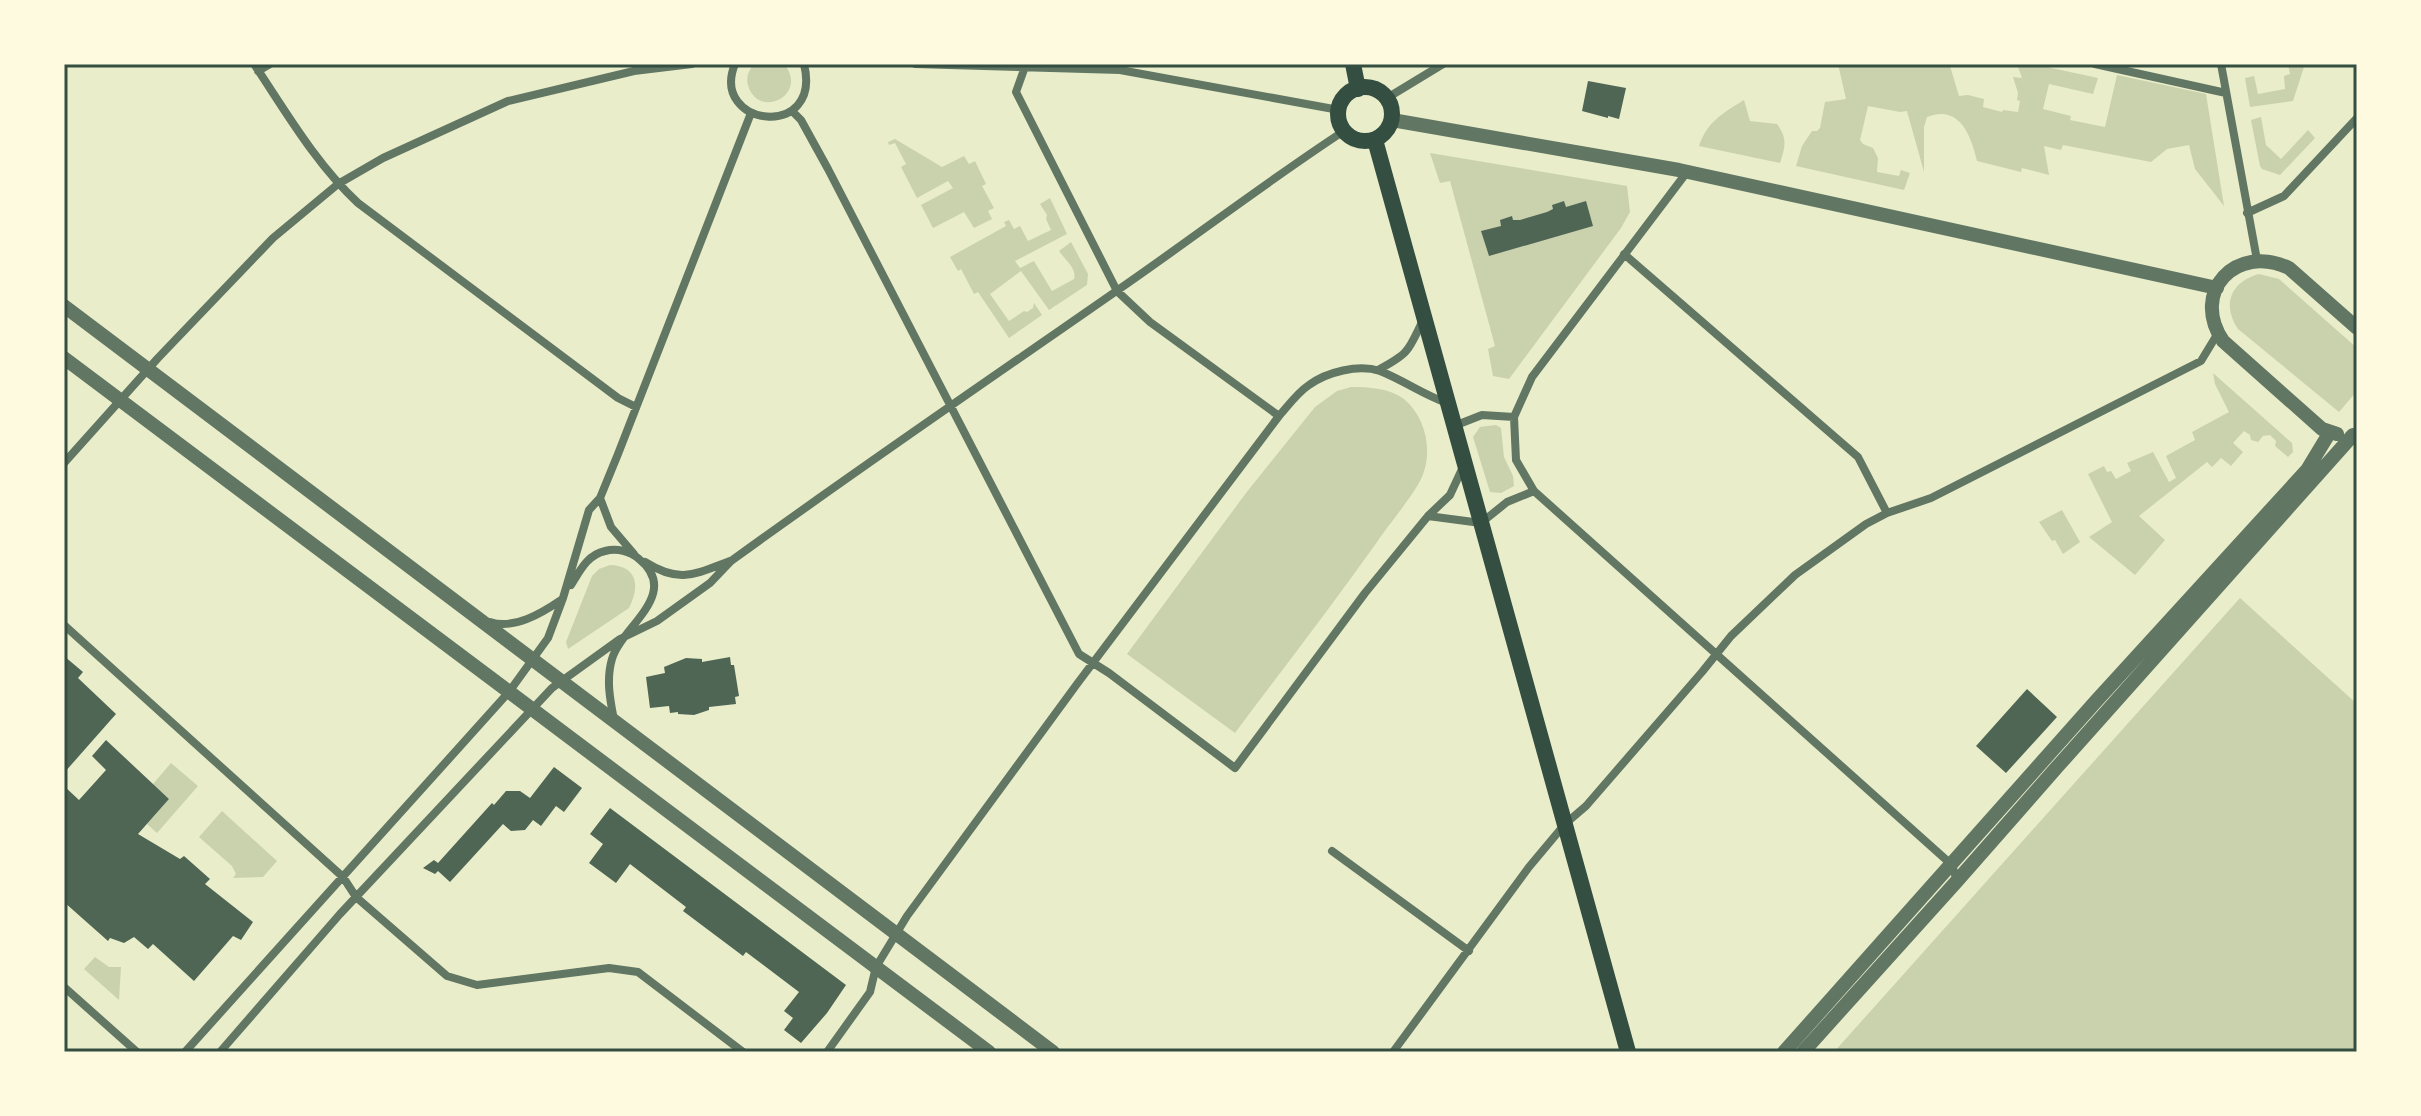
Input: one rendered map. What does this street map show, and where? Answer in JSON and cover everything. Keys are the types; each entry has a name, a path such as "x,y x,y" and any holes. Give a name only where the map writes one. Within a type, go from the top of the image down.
{"main road":[{"path":"1353,64 1358,89"},
{"path":"1372,88 1387,98 1392,120 1382,136 1375,140 1357,140 1344,131 1339,122 1339,110 1345,97 1358,89 1372,88"},
{"path":"1375,140 1628,1052"}],"street":[{"path":"270,64 256,67 338,184 358,203 618,398 636,407"},
{"path":"64,463 148,369 273,238 338,184 383,158 508,101 634,71 692,64"},
{"path":"731,65 734,94 741,105 765,118 779,117 792,111 801,101 806,90 804,64"},
{"path":"915,64 1120,70 1339,110"},
{"path":"1104,64 1120,70"},
{"path":"1387,98 1443,64"},
{"path":"2095,64 2226,93"},
{"path":"2221,64 2257,260"},
{"path":"1025,66 1016,92 1117,291 1150,322 1279,416"},
{"path":"792,111 801,120 814,144 1079,654 1235,768 1365,593 1428,516 1450,495 1464,464"},
{"path":"185,1052 509,692 545,643 563,598 589,510 600,498 751,113"},
{"path":"2247,213 2284,196 2357,118"},
{"path":"1392,120 1687,172 2217,288"},
{"path":"220,1052 356,897 561,680 620,639 657,621 710,583 731,561 949,405 1344,131"},
{"path":"1687,172 1532,377 1514,417 1516,460 1534,491 1952,865 1957,881"},
{"path":"1624,254 1858,457 1887,513"},
{"path":"2355,435 2330,432 2310,419 2230,347 2218,333 2212,314 2213,300 2217,288 2233,268 2257,260 2275,261 2289,268 2357,328"},
{"path":"64,306 1053,1052"},
{"path":"1378,370 1402,358 1424,317"},
{"path":"1393,1052 1529,867 1565,824 1586,806 1731,636 1795,575 1866,524 1887,513 1931,498 2201,361 2218,333"},
{"path":"64,358 989,1052"},
{"path":"827,1052 870,992 876,967 907,916 1279,416 1310,384 1351,368 1378,370 1448,404"},
{"path":"1454,426 1482,415 1514,417"},
{"path":"1784,1052 2097,700 2307,470 2330,432"},
{"path":"1803,1052 2355,435"},
{"path":"1428,516 1481,523 1507,502 1534,491"},
{"path":"600,498 611,527 649,570 653,594 648,609 620,639 612,658 609,676 614,721"},
{"path":"478,618 499,625 542,613 563,598 582,566 597,553 613,549 636,556 661,572 686,576 731,561"},
{"path":"64,625 343,877 356,897 447,976 477,985 609,968 638,972 743,1052"},
{"path":"1332,851 1469,951"},
{"path":"1952,865 1970,867"},
{"path":"64,987 137,1052"}],"green space":[{"path":"754,64 784,64 790,75 791,85 787,93 772,102 763,102 755,97 747,81"},
{"path":"1838,64 1950,66 1959,96 1984,99 1983,107 2002,112 2018,112 2020,101 2017,100 2013,77 2022,78 2017,64 2033,64 2098,78 2093,94 2049,84 2043,109 2071,116 2070,120 2105,127 2117,75 2206,94 2224,206 2195,169 2189,145 2167,149 2151,162 2063,145 2061,150 2044,146 2049,175 2022,168 2021,172 1977,161 1962,125 1948,115 1938,114 1927,117 1924,127 1924,172 1907,111 1868,106 1860,140 1873,148 1878,158 1877,172 1899,176 1901,170 1910,173 1904,190 1796,166 1802,146 1812,131 1820,128 1825,102 1846,99"},
{"path":"2288,64 2305,64 2293,101 2250,107 2245,78 2254,76 2258,94 2285,89 2284,76 2290,74"},
{"path":"1744,100 1750,121 1777,124 1783,134 1780,163 1699,146 1711,124"},
{"path":"2261,117 2266,145 2281,159 2308,130 2315,138 2280,175 2260,166 2251,120"},
{"path":"895,139 942,167 964,156 969,164 975,161 986,184 982,186 994,208 988,211 992,219 974,228 964,212 933,228 921,205 953,188 948,181 917,198 901,167 906,164 895,143 889,145 888,142"},
{"path":"1430,153 1627,186 1630,212 1621,228 1509,379 1493,376 1488,349 1495,346 1450,181 1440,183"},
{"path":"1050,198 1067,234 1015,261 1020,268 1034,261 1052,291 1074,279 1072,268 1059,251 1071,242 1088,274 1087,285 1049,310 1021,271 990,294 1009,321 1033,308 1034,303 1042,315 1009,338 950,257 1006,226 1004,222 1009,220 1014,229 1020,226 1028,241 1051,230 1040,204"},
{"path":"2259,274 2279,279 2357,348 2357,391 2339,412 2238,329 2230,311 2232,296 2241,283"},
{"path":"2213,373 2292,443 2293,452 2288,457 2275,446 2276,441 2270,435 2263,436 2258,442 2251,440 2244,431 2233,443 2243,452 2231,466 2221,458 2212,467 2207,462 2139,516 2165,540 2135,575 2089,537 2112,522 2088,474 2104,466 2116,479 2131,471 2127,463 2153,452 2169,482 2176,478 2166,456 2195,440 2192,432 2229,412"},
{"path":"1351,387 1385,390 1412,406 1422,425 1427,446 1422,477 1235,733 1127,654 1246,493 1315,407 1337,391"},
{"path":"1496,425 1501,428 1504,457 1514,486 1501,493 1490,492 1473,437 1480,427"},
{"path":"2062,510 2080,542 2063,554 2039,522"},
{"path":"610,565 626,569 634,579 635,593 629,608 568,649 566,642 592,576"},
{"path":"2240,598 2357,704 2357,1052 1834,1052"},
{"path":"171,763 198,786 157,833 147,824 169,799 153,784"},
{"path":"222,811 277,861 263,877 233,878 236,874 232,866 199,837"},
{"path":"95,957 109,967 121,967 119,1000 84,969"}],"building":[{"path":"1588,81 1626,88 1619,119 1582,111"},
{"path":"1564,201 1566,207 1586,201 1593,226 1489,256 1481,231 1501,226 1500,220 1512,216 1513,220 1520,220 1547,212 1553,209 1552,205"},
{"path":"64,656 83,672 78,678 116,714 64,773"},
{"path":"730,657 739,696 735,697 736,704 709,707 709,710 694,715 670,713 669,706 650,708 646,677 665,673 664,667 686,658 702,659 702,662"},
{"path":"2027,689 2057,717 2006,773 1976,746"},
{"path":"106,740 169,799 138,834 180,859 184,856 210,879 205,884 253,922 241,940 233,936 194,981 153,944 148,949 134,937 124,943 110,938 108,941 64,902 64,786 79,800 106,770 92,756"},
{"path":"554,767 582,788 564,812 556,806 541,826 533,820 525,830 511,831 503,824 450,882 438,871 435,874 423,868 434,860 438,863 506,791 520,791 530,798"},
{"path":"610,808 846,985 801,1043 784,1030 793,1018 784,1011 799,992 746,952 743,956 683,911 686,907 630,864 616,883 589,863 603,844 590,834"}]}
